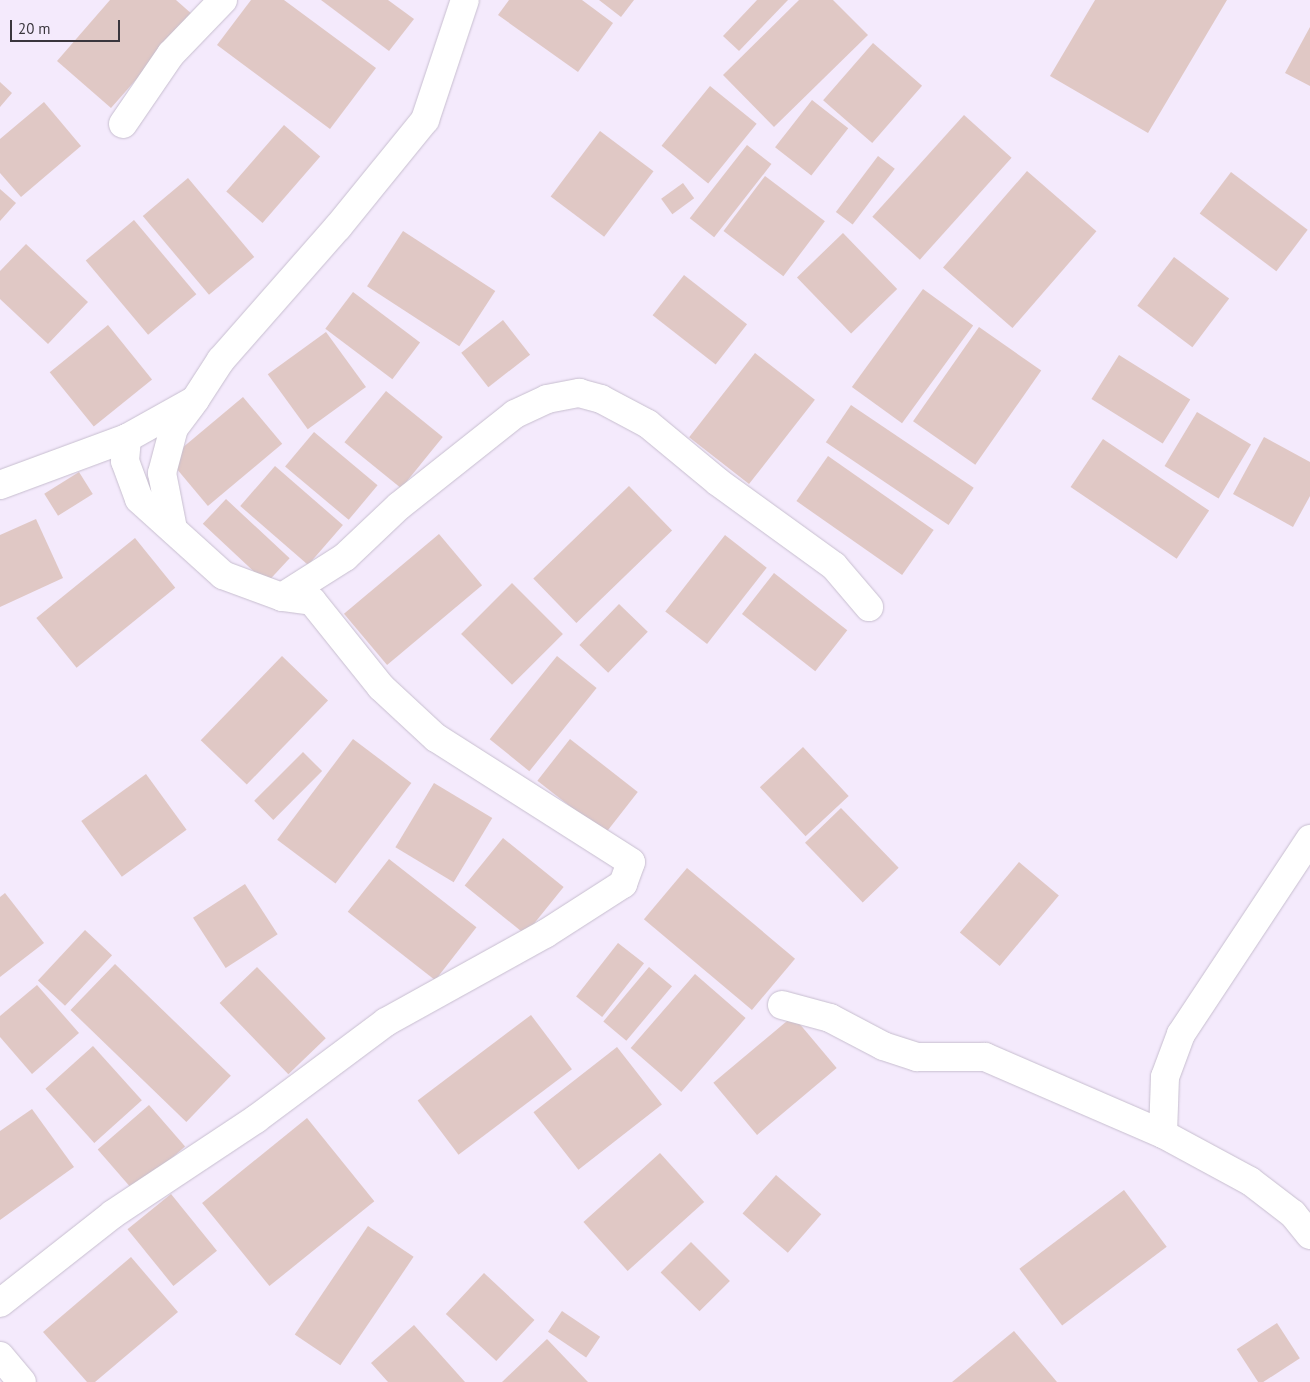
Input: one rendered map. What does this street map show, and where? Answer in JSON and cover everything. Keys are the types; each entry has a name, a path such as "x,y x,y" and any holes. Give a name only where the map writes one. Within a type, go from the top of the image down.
{"street":[{"path":"123,124 171,54 224,0"},
{"path":"173,529 162,473 174,428 221,360 338,228 424,120 457,4"},
{"path":"282,598 345,557 399,506 515,414 547,399 579,393 601,399 648,424 718,482 834,566 869,607"},
{"path":"0,485 128,438 195,400"},
{"path":"0,1303 113,1214 256,1119 386,1022 545,934 623,884 630,873 631,862 436,738 381,687 312,600 282,598 223,575 139,499 125,461 128,438"},
{"path":"1163,1134 1165,1077 1182,1034 1310,839"},
{"path":"782,1005 830,1018 883,1046 917,1057 985,1057 1163,1134 1250,1182 1293,1214 1310,1235"},
{"path":"0,1356 22,1382"}],"building":[{"path":"110,0 176,0 193,15 111,108 57,61"},
{"path":"251,0 284,0 376,68 330,129 217,45"},
{"path":"321,0 388,0 414,19 389,51"},
{"path":"509,0 582,0 613,23 578,72 498,15"},
{"path":"599,0 634,0 621,17"},
{"path":"757,0 788,0 739,51 723,36"},
{"path":"799,0 833,0 868,35 774,127 723,75"},
{"path":"1095,0 1227,0 1148,133 1050,76"},
{"path":"1310,27 1310,86 1285,73"},
{"path":"873,43 922,86 872,143 823,100"},
{"path":"0,82 12,93 0,107"},
{"path":"710,86 757,124 708,184 662,146"},
{"path":"812,100 848,128 811,176 775,147"},
{"path":"44,102 81,146 21,197 0,173 0,139"},
{"path":"964,115 1012,158 920,260 872,217"},
{"path":"284,125 320,156 262,223 226,191"},
{"path":"600,131 654,171 604,237 551,196"},
{"path":"747,145 771,164 714,237 690,218"},
{"path":"878,156 895,169 853,225 836,212"},
{"path":"1027,171 1096,231 1012,328 943,268"},
{"path":"1231,172 1308,230 1276,271 1200,214"},
{"path":"765,176 825,221 783,276 723,231"},
{"path":"188,178 254,257 209,295 143,216"},
{"path":"683,183 694,198 672,214 661,199"},
{"path":"0,189 16,203 0,221"},
{"path":"134,220 196,294 148,335 86,260"},
{"path":"403,231 495,291 459,346 367,286"},
{"path":"843,233 897,289 851,334 797,277"},
{"path":"26,244 88,302 48,344 0,299 0,271"},
{"path":"1174,257 1229,299 1192,347 1137,306"},
{"path":"684,275 747,324 716,364 653,315"},
{"path":"923,289 973,325 902,423 852,387"},
{"path":"353,292 420,343 392,379 325,329"},
{"path":"503,320 530,355 488,387 461,353"},
{"path":"108,325 152,379 94,427 50,372"},
{"path":"979,327 1041,371 975,465 913,421"},
{"path":"326,332 366,387 308,429 268,374"},
{"path":"755,353 815,400 749,484 689,437"},
{"path":"1119,355 1190,400 1163,444 1091,399"},
{"path":"386,391 443,437 401,488 344,442"},
{"path":"243,397 282,444 208,506 169,459"},
{"path":"851,405 974,488 949,525 826,442"},
{"path":"1197,412 1251,444 1219,498 1165,466"},
{"path":"314,432 378,485 349,520 285,466"},
{"path":"1264,437 1310,462 1310,496 1293,527 1233,494"},
{"path":"1103,439 1209,511 1177,559 1071,487"},
{"path":"828,456 934,530 902,575 796,501"},
{"path":"275,466 343,525 308,565 240,506"},
{"path":"79,472 93,494 58,516 44,494"},
{"path":"629,486 672,531 576,623 533,578"},
{"path":"226,499 290,558 266,583 203,524"},
{"path":"36,519 63,578 0,607 0,535"},
{"path":"439,534 482,585 387,665 344,614"},
{"path":"725,535 767,568 707,644 665,611"},
{"path":"135,538 175,588 77,668 36,618"},
{"path":"774,573 847,630 815,671 742,614"},
{"path":"512,583 563,634 512,685 461,634"},
{"path":"619,604 648,632 608,673 579,645"},
{"path":"282,656 328,700 247,785 201,740"},
{"path":"557,656 597,688 529,771 490,739"},
{"path":"353,739 411,783 335,884 277,840"},
{"path":"570,739 638,792 605,834 537,781"},
{"path":"803,747 849,796 806,836 760,787"},
{"path":"303,752 322,771 273,820 254,801"},
{"path":"146,774 187,830 122,877 81,821"},
{"path":"434,783 492,818 454,882 395,847"},
{"path":"841,808 899,868 863,902 805,843"},
{"path":"503,838 564,887 525,934 465,885"},
{"path":"389,859 476,927 435,980 348,912"},
{"path":"1019,862 1059,895 1000,966 960,932"},
{"path":"687,868 795,959 752,1010 644,919"},
{"path":"245,884 278,934 226,968 193,918"},
{"path":"5,893 44,943 0,977 0,897"},
{"path":"85,930 112,955 65,1006 38,980"},
{"path":"618,943 644,963 602,1017 576,997"},
{"path":"115,964 231,1076 186,1122 71,1010"},
{"path":"257,967 326,1038 288,1074 220,1003"},
{"path":"649,967 672,986 626,1041 603,1021"},
{"path":"695,974 746,1018 681,1092 631,1048"},
{"path":"37,985 79,1033 32,1074 0,1037 0,1016"},
{"path":"531,1015 572,1069 459,1155 418,1100"},
{"path":"793,1016 837,1068 757,1135 713,1083"},
{"path":"93,1046 142,1100 94,1143 45,1089"},
{"path":"617,1047 662,1105 578,1170 533,1112"},
{"path":"149,1105 185,1147 134,1191 98,1150"},
{"path":"32,1109 74,1167 0,1220 0,1131"},
{"path":"307,1118 374,1201 269,1286 202,1203"},
{"path":"660,1153 704,1202 628,1271 583,1222"},
{"path":"776,1175 821,1214 788,1253 743,1213"},
{"path":"1124,1190 1167,1247 1062,1326 1019,1269"},
{"path":"171,1194 217,1251 173,1286 127,1229"},
{"path":"368,1226 414,1257 340,1365 295,1335"},
{"path":"691,1242 730,1281 699,1311 661,1272"},
{"path":"131,1257 178,1312 95,1382 87,1382 43,1332"},
{"path":"484,1273 534,1320 496,1361 446,1314"},
{"path":"562,1311 600,1337 586,1357 548,1332"},
{"path":"1277,1323 1300,1358 1263,1382 1258,1382 1237,1349"},
{"path":"414,1325 465,1382 388,1382 371,1363"},
{"path":"1014,1331 1057,1382 952,1382"},
{"path":"547,1339 588,1382 502,1382"}]}
